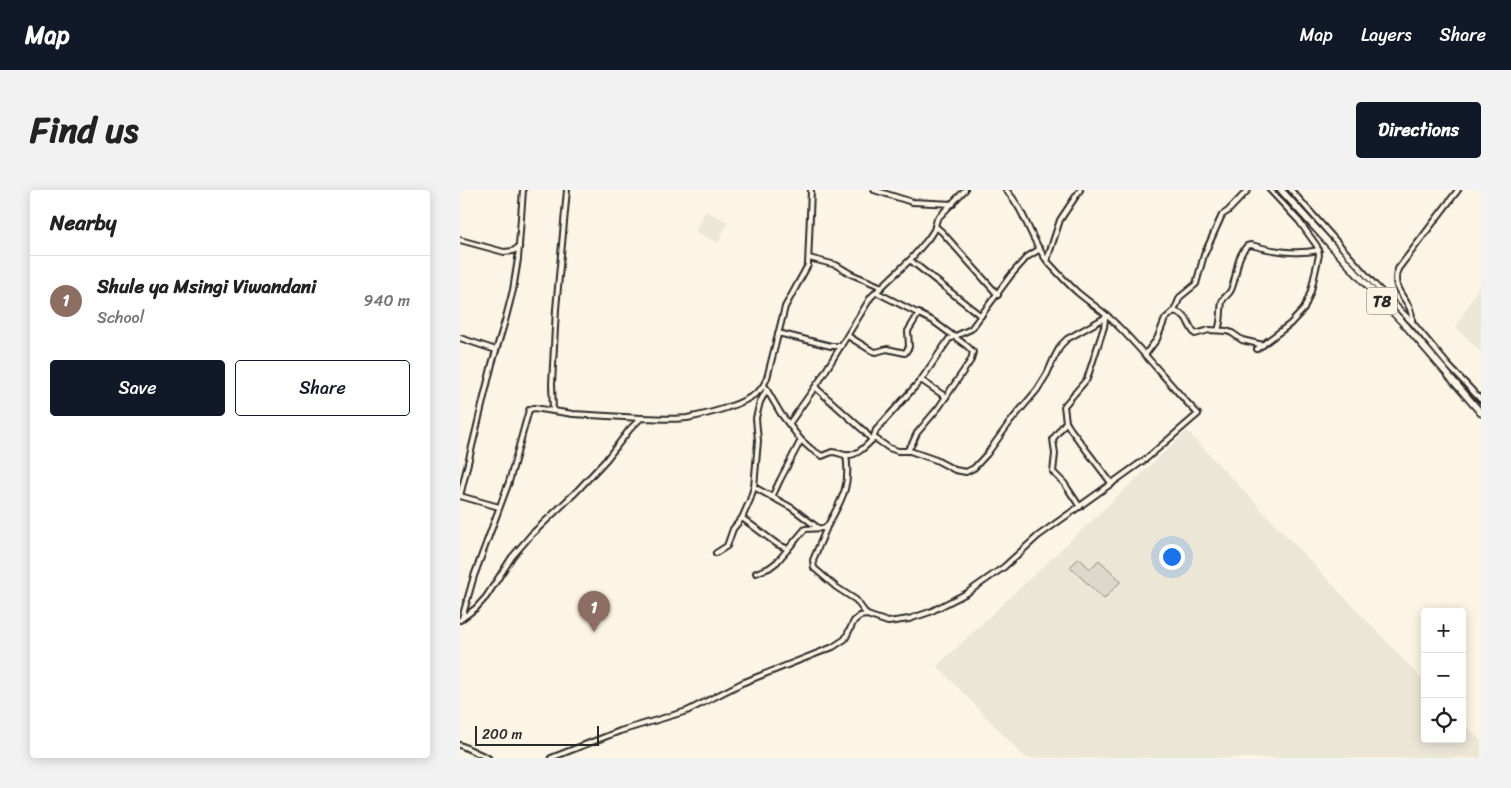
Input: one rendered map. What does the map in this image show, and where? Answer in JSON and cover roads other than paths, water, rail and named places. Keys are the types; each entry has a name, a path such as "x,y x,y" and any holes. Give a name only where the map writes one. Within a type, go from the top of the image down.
{"highway":[{"name":"T8","path":"1281,190 1367,285 1409,324 1481,412"}],"street":[{"path":"499,507 460,496 496,350 513,290 519,247 523,190"},
{"path":"553,411 552,384 556,309 566,190"},
{"path":"716,553 727,546 734,528 742,518 754,487 758,441 756,418 785,307 808,266 811,190"},
{"path":"874,190 912,202 953,204"},
{"path":"789,424 876,292 910,260 933,233 937,219 965,190"},
{"path":"551,758 620,731 687,711 742,683 833,647 845,639 860,616 867,615 884,622 909,619 930,612 967,593 995,574 1038,536 1147,458 1198,414 1145,356 1106,317 1077,292 1047,260 1014,198 1006,190"},
{"path":"1047,260 1060,220 1080,190"},
{"path":"1145,356 1157,339 1164,319 1174,311 1180,297 1196,284 1204,255 1222,215 1248,190"},
{"path":"1257,349 1290,324 1304,310 1311,291 1318,259 1318,250 1299,221 1270,190"},
{"path":"1291,190 1409,324 1481,400"},
{"path":"1409,324 1412,315 1410,307 1396,285 1396,275 1458,190"},
{"path":"935,226 998,295"},
{"path":"460,240 504,252 519,247"},
{"path":"1218,330 1223,300 1230,292 1239,258 1247,246 1251,245 1280,252 1318,250"},
{"path":"765,387 778,410 801,440 819,455 825,456 832,452 846,456 856,454 873,440 876,430 921,380 930,364 949,339 971,330 1020,264 1040,249"},
{"path":"809,258 836,265 851,274 882,287"},
{"path":"910,260 981,316"},
{"path":"876,292 933,320 973,352 973,356 940,407 917,433 907,451"},
{"path":"1174,311 1187,318 1195,334 1209,330 1218,330 1232,333 1242,340 1263,345"},
{"path":"848,336 872,351 876,352 886,349 905,352 909,347 908,331 919,313"},
{"path":"1106,317 1087,379 1064,406 1066,422 1112,484"},
{"path":"815,387 873,440 894,450 907,451 936,460 954,470 966,472 974,468 987,454 1010,422 1037,390 1047,374 1060,345 1106,317"},
{"path":"778,333 831,346 842,346"},
{"path":"460,338 496,350"},
{"path":"921,380 946,397"},
{"path":"461,620 474,576 509,482 529,410 534,408 573,414 675,419 701,415 734,405 765,387"},
{"path":"461,620 486,597 512,557 530,535 576,492 641,418"},
{"path":"1066,422 1053,439 1055,454 1053,470 1080,507"},
{"path":"772,498 801,440"},
{"path":"846,456 847,486 827,527 812,565 836,587 856,600 867,615"},
{"path":"754,487 792,508 818,528"},
{"path":"742,518 777,544 788,549"},
{"path":"756,573 777,562 802,531 810,528 827,527"},
{"path":"460,745 488,758"}],"place":[{"name":"Shule ya Msingi Viwandani","path":"594,632"}]}
